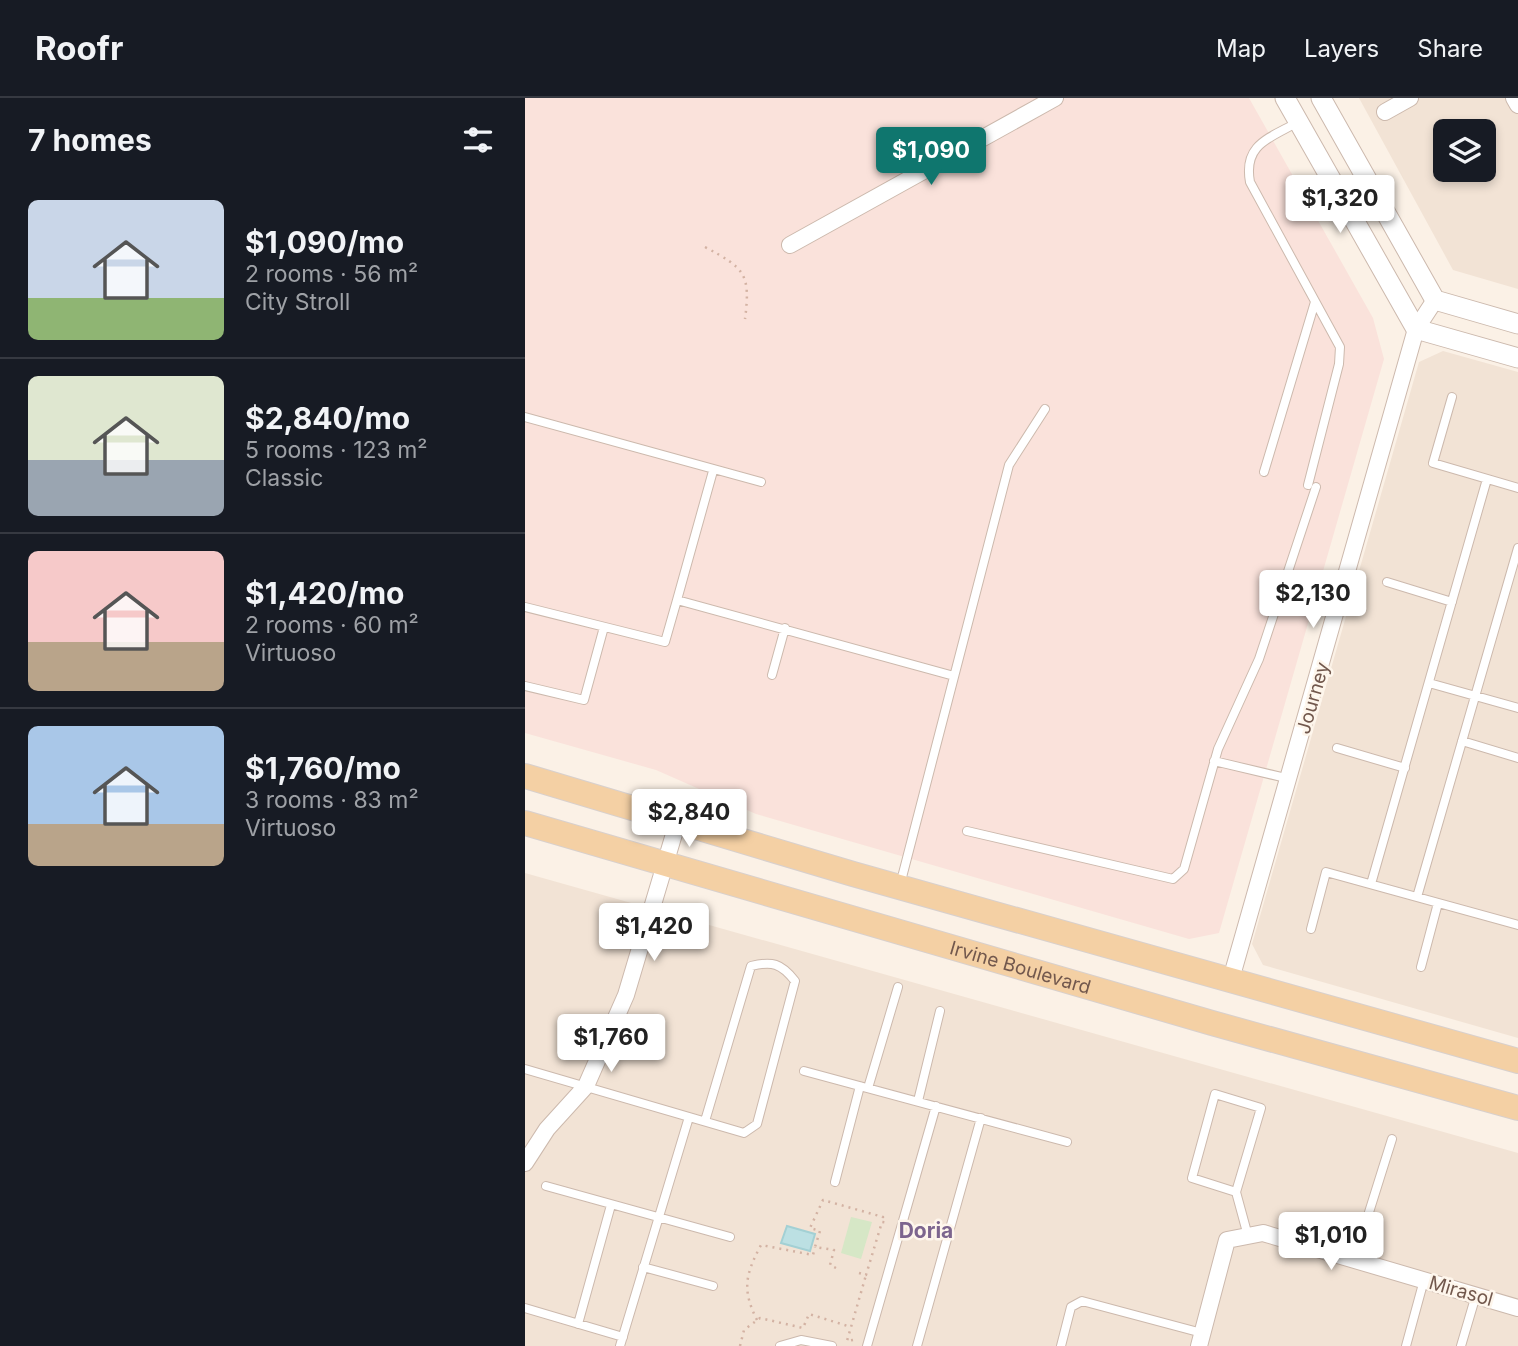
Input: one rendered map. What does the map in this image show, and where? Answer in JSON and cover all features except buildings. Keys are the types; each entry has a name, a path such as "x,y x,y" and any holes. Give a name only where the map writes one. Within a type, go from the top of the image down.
{"main road":[{"path":"525,776 677,824 899,888 1518,1061"},
{"name":"Irvine Boulevard","path":"525,823 1212,1023 1518,1108"}],"street":[{"path":"790,245 1055,98"},
{"path":"1285,98 1416,329 1518,358"},
{"path":"1321,98 1435,300 1518,324"},
{"path":"1385,112 1410,98"},
{"path":"1514,98 1518,105"},
{"name":"Journey","path":"1231,979 1416,329 1435,300"},
{"path":"525,1163 547,1129 586,1086 626,995 677,824"},
{"name":"Mirasol","path":"1248,1236 1263,1233 1518,1308"},
{"path":"1201,1340 1227,1240 1248,1236"}],"lane":[{"path":"967,831 1173,879 1184,869 1214,761 1259,659 1312,486 1339,364 1340,346 1250,182 1247,166 1256,145 1298,122"},
{"path":"1263,472 1315,302"},
{"path":"1452,397 1433,463 1518,488"},
{"path":"899,888 1009,465 1045,409"},
{"path":"525,417 713,471 761,482"},
{"path":"525,607 665,642 713,471"},
{"path":"1371,884 1487,479"},
{"path":"1417,897 1518,548"},
{"path":"1387,582 1452,602"},
{"path":"677,600 954,676"},
{"path":"525,686 584,701 604,627"},
{"path":"772,675 785,628"},
{"path":"1429,683 1518,708"},
{"path":"1462,741 1518,758"},
{"path":"1337,748 1405,768"},
{"path":"1214,761 1290,779"},
{"path":"1311,929 1326,872 1518,925"},
{"path":"1421,967 1439,903"},
{"path":"525,1069 744,1133 757,1124 795,981 784,967 769,962 751,966 705,1121"},
{"path":"835,1182 898,987"},
{"path":"918,1101 940,1011"},
{"path":"804,1071 1067,1142"},
{"path":"1236,1192 1192,1178 1215,1094 1261,1108 1236,1192 1248,1236"},
{"path":"867,1346 936,1106"},
{"path":"525,1308 579,1324 622,1341 689,1117"},
{"path":"917,1346 981,1118"},
{"path":"1354,1260 1392,1139"},
{"path":"546,1186 730,1237"},
{"path":"579,1324 611,1205"},
{"path":"643,1266 713,1286"},
{"path":"1406,1346 1424,1280"},
{"path":"1461,1346 1476,1295"},
{"path":"1061,1346 1071,1307 1082,1301 1201,1340"},
{"path":"780,1346 801,1340 832,1346"}],"path":[{"path":"705,247 735,263 746,276 749,289 745,319"},
{"path":"757,1320 746,1298 746,1284 761,1245 813,1255 820,1231 810,1228 823,1200 883,1217 847,1341 853,1340"},
{"path":"882,1222 890,1224"},
{"path":"815,1247 834,1250 829,1265 836,1268"},
{"path":"859,1273 866,1275"},
{"path":"740,1346 744,1329 760,1318 803,1328 809,1314 851,1327"}],"shaded area":[{"path":"525,98 1249,98 1373,318 1384,359 1219,933 1189,939 756,814 656,770 525,733"},
{"path":"1359,98 1518,98 1518,289 1453,270"},
{"path":"1443,351 1518,372 1518,1038 1263,965 1252,944 1419,362"},
{"path":"525,873 1518,1153 1518,1346 525,1346"}],"green space":[{"path":"851,1217 872,1222 861,1259 841,1253"}],"water":[{"path":"787,1226 815,1234 810,1251 781,1243"}],"district":[{"name":"Doria","path":"926,1230"}]}
